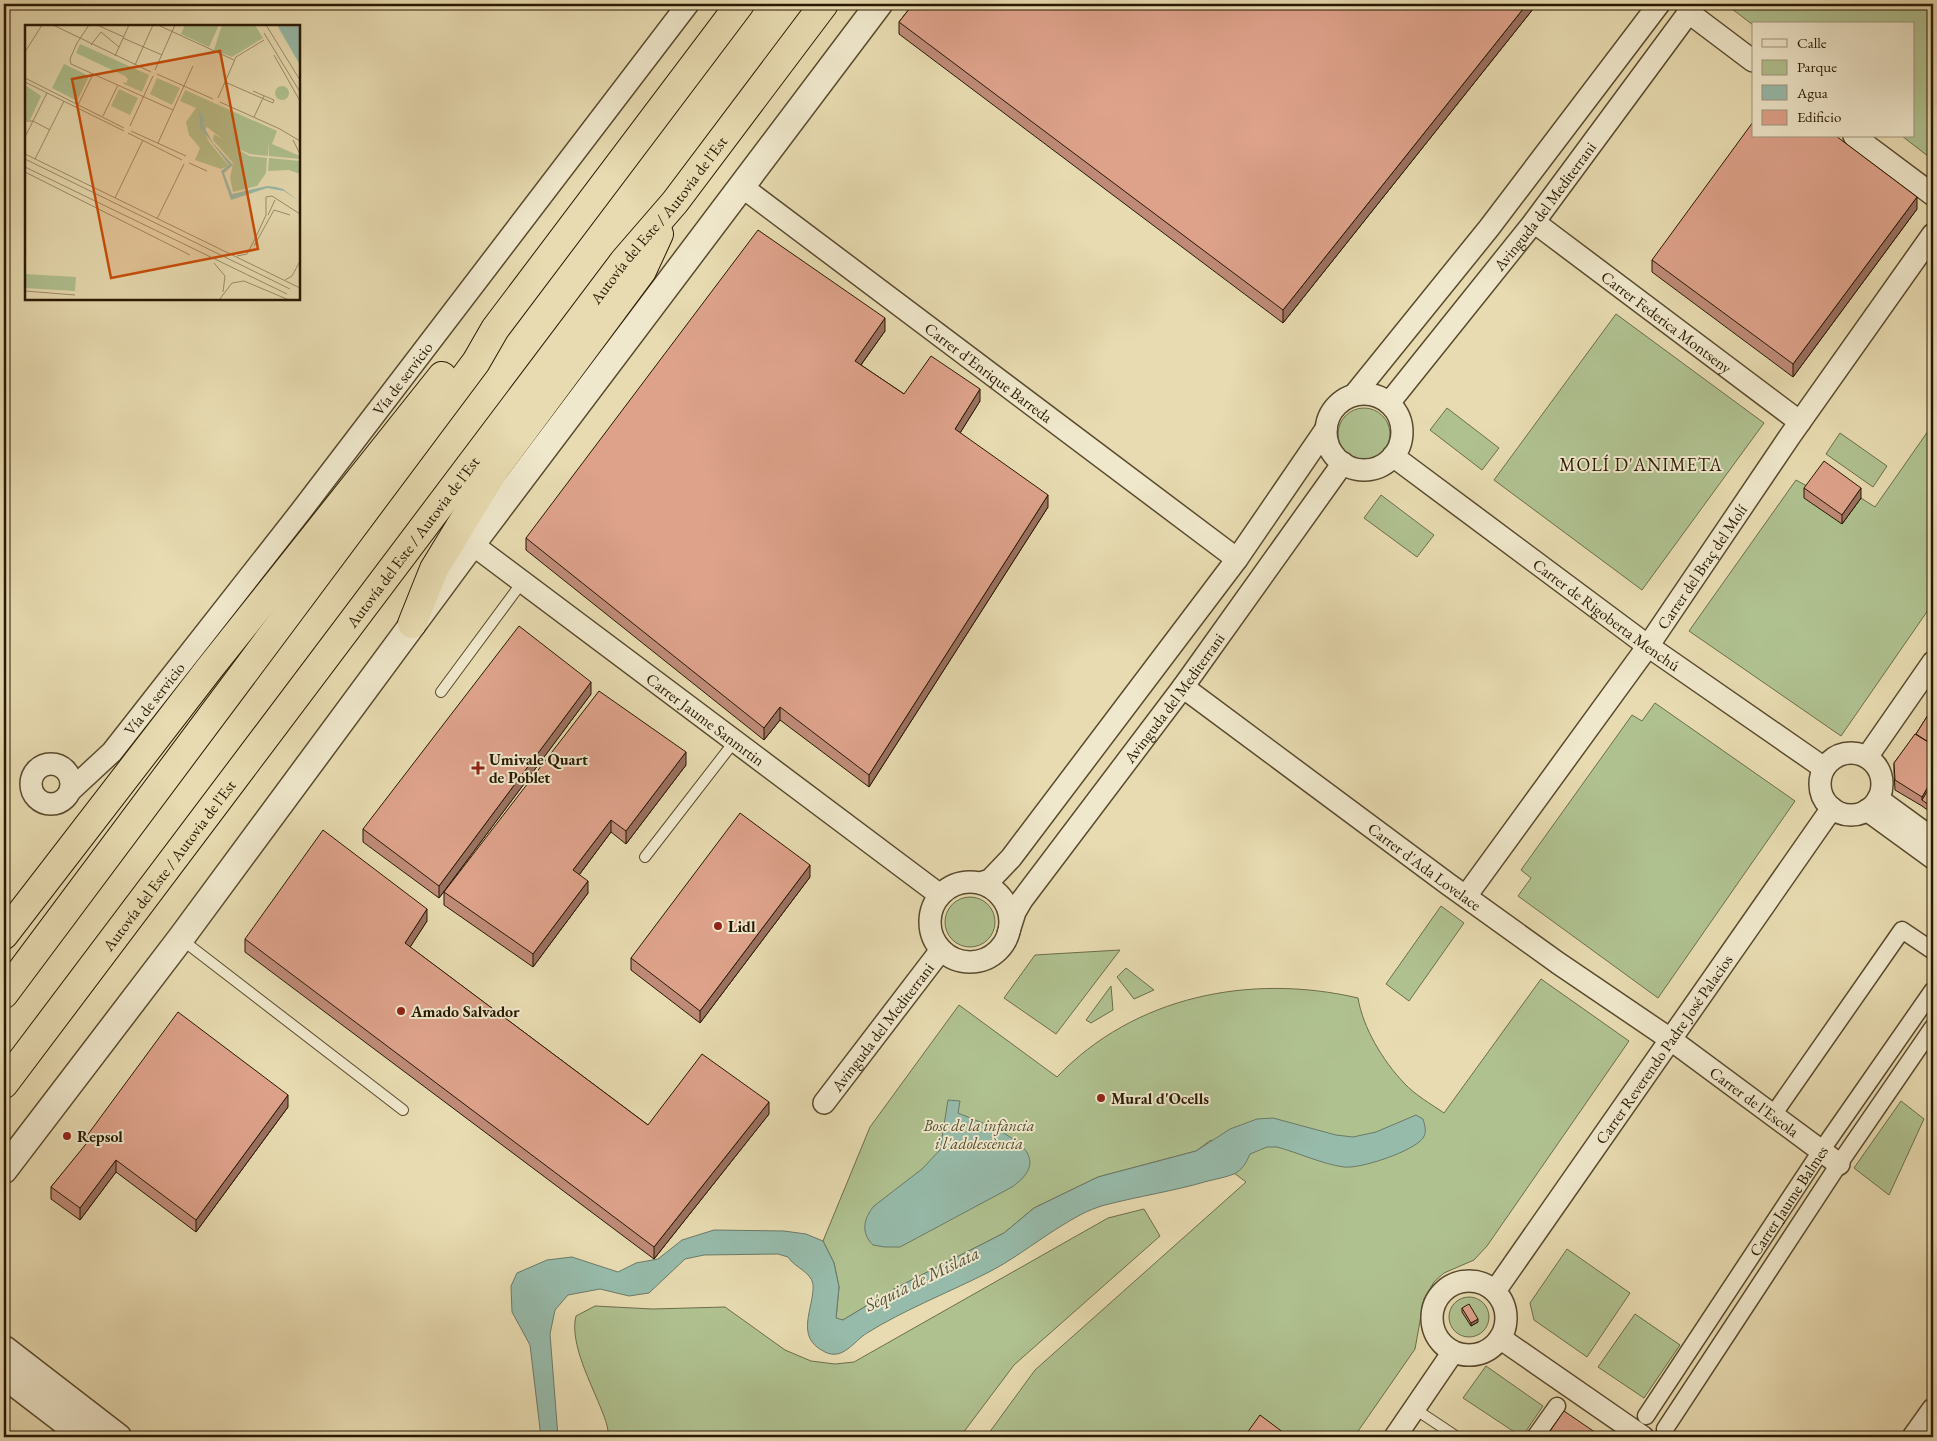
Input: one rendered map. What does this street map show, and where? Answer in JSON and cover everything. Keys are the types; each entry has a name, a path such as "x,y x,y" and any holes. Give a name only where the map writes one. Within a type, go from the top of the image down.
{"highway":[{"path":"4,994 476,362 495,329 740,4"},
{"name":"Autovía del Este / Autovia de l'Est","path":"4,1084 624,261 675,202 824,4"},
{"path":"412,624 434,569 495,469 642,271 675,202"},
{"path":"4,935 209,669 462,351 495,329"}],"street":[{"name":"Vía de servicio","path":"70,790 112,752 307,503 688,4"},
{"path":"4,1170 181,938 412,624 879,4"},
{"name":"Avinguda del Mediterrani","path":"1354,395 1489,228 1659,4"},
{"path":"1691,8 1752,60"},
{"name":"Avinguda del Mediterrani","path":"1389,403 1534,222 1691,8"},
{"path":"1857,138 1933,195"},
{"name":"Carrer d'Enrique Barreda","path":"741,186 1237,559"},
{"name":"Carrer Federica Montseny","path":"1534,222 1800,422"},
{"name":"Carrer del Braç del Molí","path":"1466,896 1648,646 1800,422 1933,234"},
{"path":"1354,395 1377,396 1389,403 1397,412 1402,434 1393,456 1379,466 1370,469 1352,467 1344,463 1330,448 1326,429 1335,407 1354,395"},
{"name":"Avinguda del Mediterrani","path":"980,883 990,880 1011,858 1237,559 1326,429"},
{"name":"Carrer de Rigoberta Menchú","path":"1393,456 1648,646 1824,768"},
{"name":"Avinguda del Mediterrani","path":"1008,934 1015,912 1022,900 1183,687 1344,463"},
{"name":"Carrer Jaume Sanmrtin","path":"472,544 940,895"},
{"path":"1867,757 1933,662"},
{"name":"Carrer d'Ada Lovelace","path":"1183,687 1558,963 1670,1040"},
{"name":"Vía de servicio","path":"66,770 112,752"},
{"path":"1852,752 1867,757 1880,772 1882,781 1872,805 1849,814 1832,808 1822,794 1821,776 1824,768 1836,756 1843,753 1852,752"},
{"path":"54,763 66,770 71,780 70,790 64,800 54,804 42,802 32,792 31,778 40,766 54,763"},
{"path":"1872,805 1933,839"},
{"path":"1872,805 1933,858"},
{"name":"Carrer Reverendo Padre José Palacios","path":"1495,1291 1832,808"},
{"path":"958,883 980,883 992,888 1002,896 1008,908 1010,921 1008,934 996,953 979,961 962,961 951,957 941,950 934,940 930,923 934,905 940,895 958,883"},
{"path":"1773,1115 1902,930 1933,951"},
{"name":"Avinguda del Mediterrani","path":"824,1104 941,950"},
{"name":"Carrer Jaume Balmes","path":"1639,1431 1821,1151 1933,990"},
{"name":"Carrer Jaume Balmes","path":"1664,1429 1839,1164 1933,1027"},
{"name":"Carrer de l'Escola","path":"1670,1040 1839,1164"},
{"path":"1465,1281 1484,1284 1495,1291 1505,1309 1504,1329 1500,1338 1488,1349 1474,1355 1453,1352 1442,1344 1435,1334 1432,1322 1433,1309 1438,1297 1447,1288 1465,1281"},
{"path":"1500,1338 1639,1431"},
{"path":"4,1350 118,1437"},
{"path":"1395,1437 1453,1352"},
{"path":"4,1375 85,1437"},
{"path":"40,1403 59,1425 65,1437"},
{"path":"1535,1437 1557,1406"},
{"path":"1913,1437 1933,1409"}],"lane":[{"path":"441,692 523,581"},
{"path":"645,857 734,742"},
{"path":"181,938 403,1110"},
{"path":"1415,1409 1457,1437"}],"green space":[{"path":"1933,4 1933,160 1905,138 1914,138 1914,22 1752,22 1752,24 1727,5"},
{"path":"1616,314 1764,423 1642,590 1494,480"},
{"path":"1364,408 1374,410 1382,416 1388,424 1390,434 1388,444 1382,452 1374,458 1364,460 1354,458 1346,452 1340,444 1338,434 1340,424 1346,416 1354,410"},
{"path":"1447,408 1499,448 1482,470 1430,430"},
{"path":"1933,424 1933,603 1841,736 1689,631 1796,480 1807,486 1842,524 1861,498 1875,507"},
{"path":"1840,433 1887,466 1873,487 1826,454"},
{"path":"1381,495 1434,535 1417,557 1364,518"},
{"path":"1655,703 1795,801 1658,998 1518,896 1531,878 1521,870 1632,715 1642,721"},
{"path":"975,897 988,904 994,912 994,932 988,940 980,946 965,947 952,940 946,932 945,917 952,904 960,898"},
{"path":"1441,906 1464,923 1409,1001 1386,984"},
{"path":"1120,950 1056,1034 1004,998 1035,955"},
{"path":"1126,968 1154,990 1134,999 1117,977"},
{"name":"Bosc de la infància i l'adolescència","path":"1541,979 1629,1041 1487,1246 1474,1260 1444,1273 1434,1282 1424,1299 1415,1349 1354,1437 986,1437 1035,1370 1246,1182 1234,1173 1211,1140 1196,1151 1098,1177 1034,1208 1004,1233 894,1289 843,1320 836,1319 839,1287 834,1263 823,1241 870,1127 959,1005 1057,1077 1088,1049 1121,1027 1158,1010 1196,998 1236,991 1277,988 1318,991 1358,998 1369,1032 1389,1065 1408,1087 1444,1113"},
{"path":"1111,986 1113,1010 1091,1023 1086,1020"},
{"path":"1901,1101 1924,1119 1889,1195 1854,1168"},
{"path":"1144,1209 1160,1236 1014,1365 960,1437 608,1437 605,1420 583,1364 576,1339 576,1316 595,1306 652,1309 725,1307 785,1350 811,1361 835,1364 854,1362 1108,1218"},
{"path":"1567,1249 1630,1293 1587,1357 1534,1320 1530,1303"},
{"path":"1469,1297 1483,1303 1489,1317 1483,1331 1469,1337 1455,1331 1449,1317 1455,1303"},
{"path":"1635,1314 1680,1345 1644,1398 1598,1367"},
{"path":"1486,1366 1543,1406 1522,1437 1463,1398"}],"water":[{"path":"948,1100 960,1101 958,1113 1001,1132 1026,1150 1030,1162 1026,1174 1012,1187 900,1247 873,1245 865,1230 868,1215 874,1206 922,1169 940,1150"},
{"name":"Séquia de Mislata","path":"1416,1115 1423,1119 1425,1131 1423,1138 1418,1143 1399,1153 1374,1162 1344,1167 1277,1147 1267,1147 1250,1154 1244,1166 1234,1174 1092,1209 1064,1224 994,1269 910,1309 862,1336 848,1349 837,1354 825,1352 815,1346 810,1338 808,1321 813,1293 812,1280 788,1257 778,1254 704,1255 685,1259 649,1293 629,1296 600,1289 568,1295 555,1310 550,1334 558,1437 541,1437 530,1345 512,1312 511,1286 517,1273 547,1260 572,1257 618,1272 636,1263 658,1259 682,1240 714,1230 784,1231 806,1234 823,1241 834,1263 839,1287 836,1318 843,1320 894,1289 1004,1233 1034,1208 1098,1177 1196,1151 1230,1129 1257,1119 1273,1118 1336,1135 1353,1137 1376,1132"}],"building":[{"path":"913,4 1527,4 1283,310 899,22"},
{"path":"1752,123 1752,138 1839,138 1917,197 1793,364 1652,260"},
{"path":"758,230 885,318 855,361 904,394 931,356 980,389 955,429 1048,495 869,775 780,707 764,728 526,538"},
{"path":"1824,461 1861,488 1842,515 1804,488"},
{"name":"Umivale Quart de Poblet","path":"519,626 591,682 439,886 363,829"},
{"path":"599,691 686,752 626,831 611,820 573,870 588,881 533,954 444,892"},
{"path":"1933,707 1933,745 1916,734"},
{"path":"1915,734 1933,745 1933,778 1922,797 1895,780 1894,763"},
{"path":"1933,782 1933,808 1922,800"},
{"name":"Lidl","path":"740,813 810,865 700,1011 631,958"},
{"name":"Amado Salvador","path":"323,830 427,909 405,943 648,1125 702,1054 769,1102 654,1247 245,939"},
{"path":"178,1012 288,1095 196,1220 116,1160 80,1208 51,1187 90,1139 86,1137"},
{"path":"1469,1304 1478,1319 1471,1323 1462,1308"},
{"path":"1564,1411 1602,1437 1546,1437"},
{"path":"1260,1415 1284,1433 1281,1437 1244,1437"}],"place":[{"name":"Umivale Quart de Poblet","path":"478,768"},
{"name":"Lidl","path":"718,926"},
{"name":"Amado Salvador","path":"401,1011"},
{"name":"Mural d'Ocells","path":"1101,1098"},
{"name":"Repsol","path":"67,1136"}],"district":[{"name":"MOLÍ D'ANIMETA","path":"1641,465"}]}
